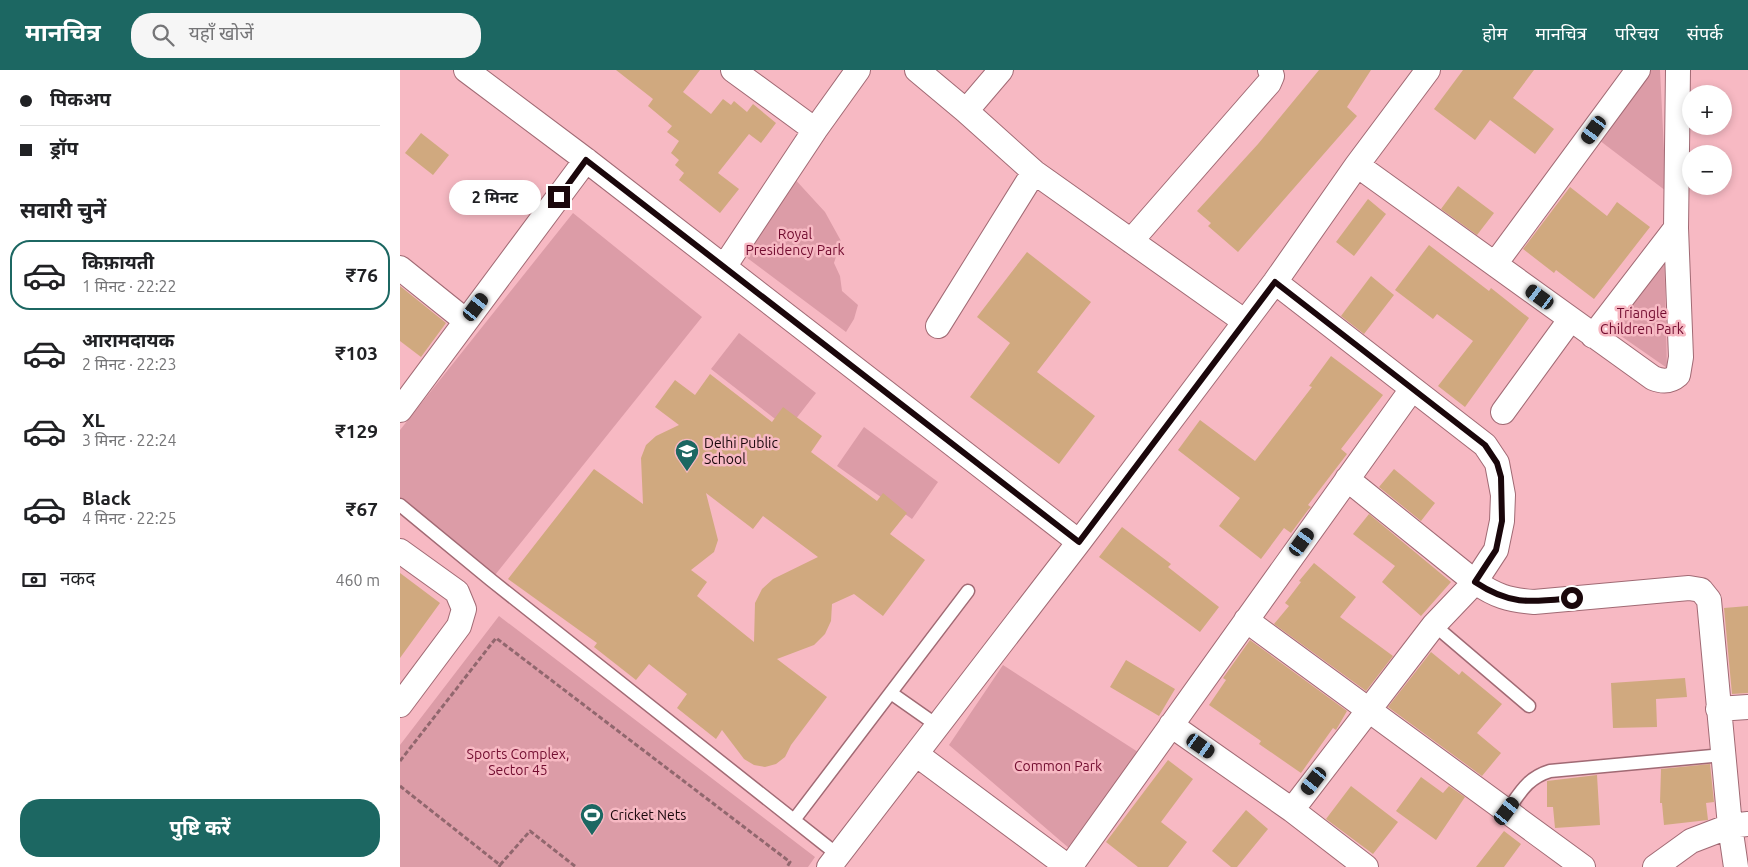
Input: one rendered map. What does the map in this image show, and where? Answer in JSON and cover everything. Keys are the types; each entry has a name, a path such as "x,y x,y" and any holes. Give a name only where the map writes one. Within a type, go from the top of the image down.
{"street":[{"path":"466,70 586,160 1079,542"},
{"path":"733,70 815,130"},
{"path":"724,267 815,130 858,70"},
{"path":"917,70 966,110 1034,172 1244,321"},
{"path":"1131,242 1269,83 1272,76 1270,70"},
{"path":"833,861 1079,542 1275,282 1357,165 1428,70"},
{"path":"1495,264 1638,70"},
{"path":"1357,165 1653,378 1661,381 1672,380 1678,375 1680,357 1676,228 1678,70"},
{"path":"966,110 994,73"},
{"path":"400,410 586,160"},
{"path":"938,326 1034,172"},
{"path":"1593,336 1676,228"},
{"path":"400,268 466,321"},
{"path":"1275,282 1485,445 1497,463 1503,495 1502,521 1496,550 1475,582 1434,624 1292,810"},
{"path":"1503,412 1570,320"},
{"path":"916,754 1069,867 1412,389"},
{"path":"1347,480 1475,582 1493,594 1512,600 1534,602 1689,588 1701,590 1709,600 1723,754 1739,825 1736,867"},
{"path":"400,551 457,592 464,609 459,626 400,705"},
{"path":"1246,620 1583,867"},
{"path":"1718,709 1748,707"},
{"path":"1171,725 1292,810 1366,867"},
{"path":"1655,867 1691,841 1739,825"}],"lane":[{"path":"400,505 491,580 794,820 833,861"},
{"path":"794,820 968,591"},
{"path":"1434,624 1529,706"},
{"path":"891,693 938,726"},
{"path":"1507,811 1536,775 1550,771 1723,754"}],"path":[{"path":"400,761 496,638 790,862 787,867"},
{"path":"400,786 500,866 530,830 576,867"}],"green space":[{"path":"1643,70 1660,70 1666,191 1595,137"},
{"name":"Royal Presidency Park","path":"792,176 825,212 841,241 834,263 840,276 842,291 858,305 854,319 846,332 738,251"},
{"path":"573,213 702,317 491,580 400,506 400,430"},
{"name":"Triangle Children Park","path":"1664,246 1667,368 1608,327"},
{"path":"739,333 816,393 788,429 711,369"},
{"path":"864,427 938,482 912,519 837,466"},
{"name":"Sports Complex, Sector 45","path":"499,616 815,857 808,867 400,867 400,745"},
{"name":"Common Park","path":"1003,665 1138,752 1070,849 949,745"}],"building":[{"path":"616,70 700,70 683,92 711,114 723,99 731,105 734,101 747,112 753,104 776,123 761,143 749,134 718,173 739,189 720,213 679,180 684,173 675,165 679,160 671,153 679,141 667,132 672,126 648,106 653,99"},
{"path":"1319,70 1371,70 1347,107 1357,116 1238,252 1208,226 1211,223 1197,211 1258,144"},
{"path":"1463,70 1534,70 1513,98 1554,129 1535,154 1490,120 1475,140 1434,109"},
{"path":"421,133 449,155 433,175 405,153"},
{"path":"1458,186 1494,213 1477,235 1441,209"},
{"path":"1570,187 1607,216 1617,202 1650,227 1594,299 1556,270 1554,273 1523,249"},
{"path":"1368,199 1386,214 1354,256 1336,242"},
{"path":"1429,245 1489,291 1491,288 1529,318 1465,407 1438,386 1473,341 1437,314 1433,319 1395,290"},
{"path":"1027,252 1091,302 1037,372 1095,416 1059,464 970,397 1010,343 977,317"},
{"path":"1371,276 1394,295 1364,334 1341,316"},
{"path":"400,286 446,323 421,357 400,341"},
{"path":"1331,356 1383,395 1341,449 1347,454 1308,505 1311,507 1291,533 1284,528 1261,559 1219,526 1240,498 1178,450 1200,420 1255,461 1312,387 1309,386"},
{"path":"710,374 772,422 783,407 822,436 811,452 877,501 883,493 907,513 890,534 925,560 883,616 854,594 832,604 831,621 825,634 814,645 777,659 827,697 791,745 785,757 776,764 765,767 754,765 744,759 722,730 716,739 677,708 687,694 649,664 636,680 594,647 597,643 508,579 594,469 643,504 641,458 646,445 656,436 679,425 655,407 675,380 695,395","holes":["706,493 753,529 763,516 818,557 773,579 762,589 755,603 754,642 697,596 707,582 691,570 714,552 718,540"]},
{"path":"1394,469 1435,503 1421,521 1379,487"},
{"path":"1369,514 1451,582 1421,616 1382,582 1395,566 1353,534"},
{"path":"1122,527 1171,564 1168,567 1219,607 1200,632 1099,557"},
{"path":"1314,563 1356,597 1340,617 1393,656 1366,691 1274,624 1289,606 1285,603 1301,582 1299,581"},
{"path":"400,573 440,603 400,658"},
{"path":"1748,606 1748,693 1732,694 1724,608"},
{"path":"1250,640 1347,711 1336,730 1333,728 1301,773 1259,744 1261,741 1209,705 1226,680 1223,678"},
{"path":"1431,652 1459,675 1462,671 1502,704 1477,733 1501,753 1482,776 1388,707"},
{"path":"1126,660 1175,689 1159,716 1110,687"},
{"path":"1685,678 1687,697 1656,699 1657,727 1613,728 1611,683"},
{"path":"1168,760 1193,779 1161,822 1187,842 1168,867 1138,867 1106,842"},
{"path":"1710,764 1714,802 1706,803 1708,820 1664,825 1662,803 1660,803 1661,769"},
{"path":"1597,775 1600,825 1555,828 1553,807 1547,807 1547,781"},
{"path":"1421,777 1443,793 1449,786 1465,797 1436,840 1396,811"},
{"path":"1351,786 1398,822 1373,854 1326,819"},
{"path":"1246,810 1268,829 1237,867 1231,867 1212,851"},
{"path":"1504,831 1521,844 1504,867 1476,867"}],"place":[{"name":"Delhi Public School","path":"687,472"},
{"name":"Cricket Nets","path":"592,836"}],"route":[{"path":"559,197 586,160 1079,542 1275,282 1485,445 1493,455 1501,477 1503,495 1502,521 1496,550 1475,582 1493,594 1512,600 1534,602 1572,598"}]}
